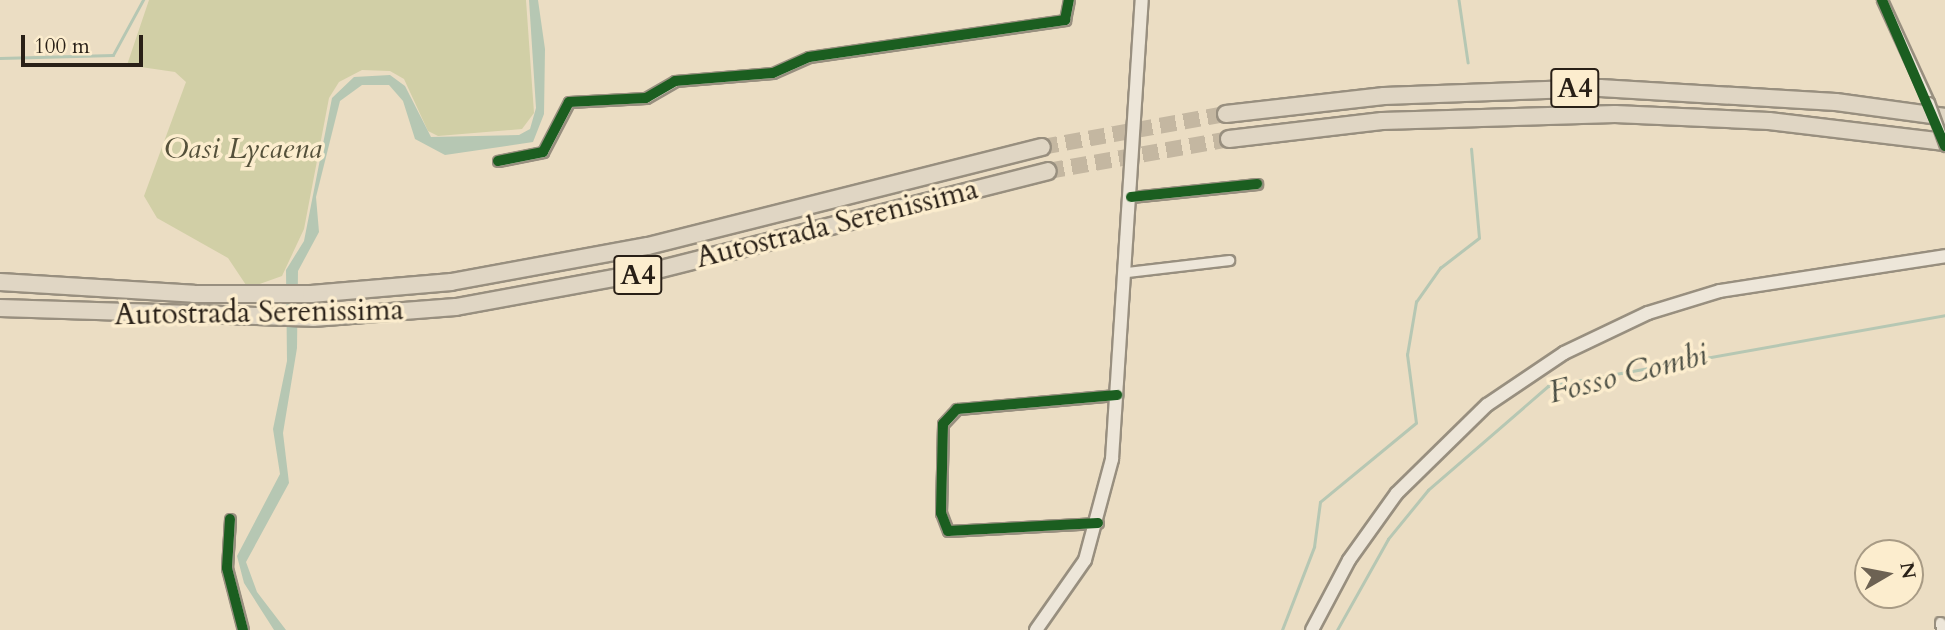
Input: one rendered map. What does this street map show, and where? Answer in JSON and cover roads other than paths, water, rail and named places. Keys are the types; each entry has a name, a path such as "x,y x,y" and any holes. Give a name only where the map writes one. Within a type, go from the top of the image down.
{"highway":[{"name":"A4","path":"1226,114 1384,96 1600,88 1810,100 1945,117"},
{"name":"A4","path":"1229,139 1395,121 1615,114 1756,120 1945,144"},
{"name":"Autostrada Serenissima","path":"0,282 194,294 311,293 451,282 584,260 1042,147"},
{"name":"Autostrada Serenissima","path":"0,308 191,317 313,318 444,308 589,286 1048,171"}],"main road":[{"path":"1036,630 1070,589 1098,523 1117,395 1143,0"},
{"path":"1927,255 1945,246"},
{"path":"1312,630 1349,560 1397,493 1487,405 1564,353 1648,313 1720,291 1927,255 1945,256"}],"street":[{"path":"498,161 543,152 569,102 646,98 675,80 782,72 809,57 1065,20 1069,0"},
{"path":"1882,0 1945,144"},
{"path":"1131,197 1258,184"},
{"path":"1127,272 1229,260"},
{"path":"1098,523 948,530 941,513 943,424 957,409 1117,395"},
{"path":"230,519 227,568 243,630"}],"waterway":[{"path":"0,58 113,55 143,0"},
{"path":"1459,0 1468,62"},
{"path":"1282,630 1314,547 1320,502 1416,423 1407,355 1416,302 1440,268 1479,238 1471,149"},
{"name":"Fosso Combi","path":"1337,630 1388,539 1428,490 1548,386 1945,315"}],"tunnel":[{"path":"1042,147 1226,114"},
{"path":"1048,171 1229,139"}],"park label":[{"name":"Oasi Lycaena","path":"243,149"}]}
